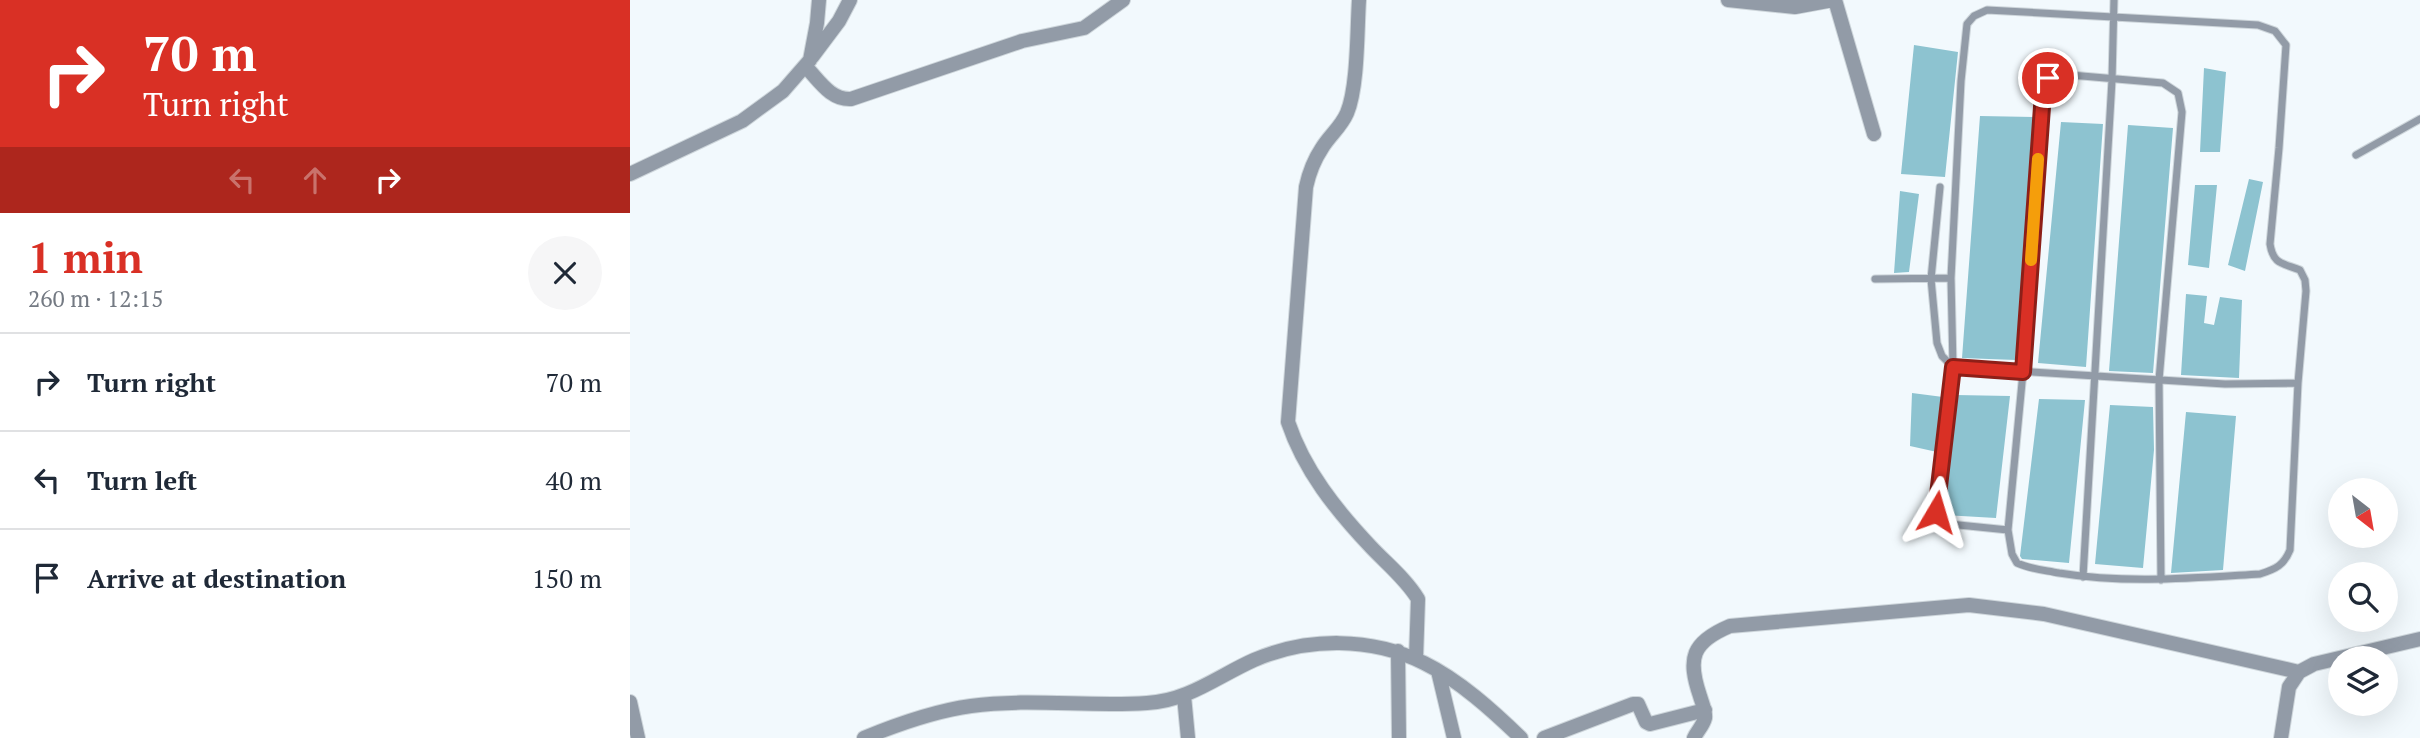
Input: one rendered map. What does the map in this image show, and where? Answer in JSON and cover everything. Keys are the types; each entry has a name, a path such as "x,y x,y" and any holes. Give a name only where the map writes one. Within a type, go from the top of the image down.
{"street":[{"path":"808,63 817,23 818,0"},
{"path":"630,174 742,121 783,91 839,21 850,0"},
{"path":"808,63 833,95 841,100 851,99 1021,41 1084,28 1123,0"},
{"path":"1359,0 1349,109 1343,122 1322,147 1310,171 1306,187 1288,422 1294,442 1306,464 1338,510 1418,599 1416,659"},
{"path":"1728,0 1795,7 1834,0 1874,134"},
{"path":"1694,738 1705,720 1705,710 1693,677 1693,659 1699,644 1715,632 1730,626 1969,605 2044,614 2299,672"},
{"path":"2281,738 2289,687 2299,672 2314,664 2420,639"},
{"path":"864,738 913,720 972,706 1047,702 1147,703 1184,695 1279,651 1310,644 1343,643 1398,652 1416,659 1438,671 1521,738"},
{"path":"1398,652 1399,738"},
{"path":"1438,671 1454,738"},
{"path":"1184,695 1188,738"},
{"path":"630,702 638,738"},
{"path":"1544,738 1633,704 1638,704 1646,722 1650,724 1705,710"}],"lane":[{"path":"2083,577 2112,79 2114,0"},
{"path":"2008,530 1949,524 1940,521 1936,512 1953,367 1951,278 1958,133 1967,24 1974,16 1987,10 2258,25 2275,31 2286,45 2270,244 2276,261 2300,270 2306,291 2298,383 2290,550 2285,561 2274,569 2260,573 2161,580 2083,577 2026,567 2017,563 2012,554 2008,530 2023,372 2043,93 2048,78 2059,74 2163,83 2178,93 2182,112 2159,380 2161,580"},
{"path":"2356,155 2420,119"},
{"path":"1940,187 1931,279 1937,343 1942,356 1953,367 2225,384 2298,383"},
{"path":"1875,279 1951,278"}],"building":[{"path":"1914,45 1958,52 1945,177 1901,174"},
{"path":"2204,68 2226,72 2220,152 2200,152"},
{"path":"1980,116 2035,117 2016,360 1962,358"},
{"path":"2061,122 2103,124 2086,367 2038,363"},
{"path":"2128,125 2173,128 2153,373 2109,371"},
{"path":"2249,179 2263,182 2245,271 2228,265"},
{"path":"2195,185 2217,185 2209,268 2188,265"},
{"path":"1900,191 1919,194 1909,272 1894,273"},
{"path":"2186,294 2207,296 2204,323 2214,325 2220,297 2242,300 2239,378 2181,375"},
{"path":"1912,393 1943,397 1937,452 1910,446"},
{"path":"1956,395 2010,396 1996,518 1944,515 1942,511"},
{"path":"2039,399 2085,400 2069,563 2022,559 2020,556"},
{"path":"2110,405 2153,407 2154,450 2143,568 2095,564"},
{"path":"2186,412 2236,416 2223,570 2171,573"}],"slow traffic":[{"path":"2031,260 2038,159"}],"route":[{"path":"1936,512 1953,367 2023,372 2043,93 2048,78"}]}
